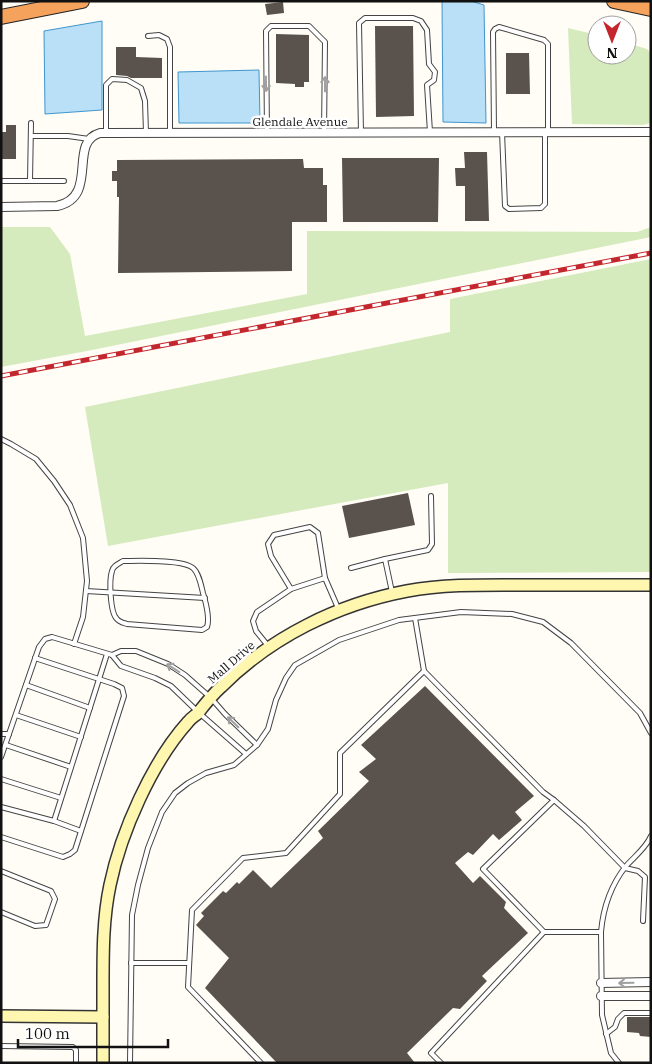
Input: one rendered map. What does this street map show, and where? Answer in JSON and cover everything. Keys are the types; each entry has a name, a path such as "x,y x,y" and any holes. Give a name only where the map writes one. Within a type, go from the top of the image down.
{"highway":[{"path":"1,17 82,1"},
{"path":"614,1 651,9"}],"street":[{"name":"Glendale Avenue","path":"89,139 100,133 651,132"},
{"path":"1,207 57,206 71,200 80,189 86,144 89,139"},
{"name":"Mall Drive","path":"103,1063 103,946 106,908 114,865 123,835 143,792 167,750 188,721 226,682 252,660 303,626 339,610 393,594 435,587 471,585 651,585"},
{"path":"601,983 651,982"},
{"path":"601,996 651,996"},
{"path":"1,1016 103,1017"}],"lane":[{"path":"361,133 360,23 364,18 413,18 421,21 428,30 429,64 435,72 434,80 427,85 430,132"},
{"path":"267,133 266,31 271,26 308,26 325,42 324,133"},
{"path":"499,27 544,40 548,44 546,132 544,206 541,208 510,209 505,206 498,132 493,32 499,27"},
{"path":"148,36 159,36 167,39 170,47 170,133"},
{"path":"106,133 106,85 112,79 127,80 142,88 145,101 146,133"},
{"path":"30,181 31,123"},
{"path":"31,136 68,136 89,139"},
{"path":"1,181 64,181"},
{"path":"1,439 36,460 54,481 70,505 83,538 87,581 83,617 74,644"},
{"path":"351,568 428,550 432,544 431,496"},
{"path":"291,589 271,556 268,544 274,535 310,527 318,533 325,578 339,610"},
{"path":"385,559 393,594"},
{"path":"123,561 173,562 192,567 197,573 205,598 207,627 202,630 128,624 117,620 113,613 110,592 112,570 123,561"},
{"path":"269,648 256,631 253,621 257,612 291,589 325,578"},
{"path":"86,591 205,598"},
{"path":"130,1063 132,915 148,848 162,812 174,793 188,783 206,773 234,766 257,745 268,729 276,700 286,678 295,666 339,640 399,620 460,612 512,614 543,622 571,643 640,713 651,733"},
{"path":"415,618 424,671 543,792 584,826 625,868 638,871 645,877 643,921"},
{"path":"1,757 39,646 45,639 52,637 110,655 121,666 171,686 246,754"},
{"path":"54,821 99,679 110,655 121,651 136,651 168,664 185,675 211,698 224,714 257,745"},
{"path":"1,837 63,857 75,850 124,696 122,688 35,658"},
{"path":"261,1063 188,987 192,910 243,858 286,854 340,794 340,753 424,671"},
{"path":"26,685 90,708"},
{"path":"16,715 81,737"},
{"path":"1,734 9,734"},
{"path":"6,745 71,767"},
{"path":"1,779 61,798"},
{"path":"554,800 482,869 544,932 601,932"},
{"path":"1,807 81,830"},
{"path":"619,1063 611,1053 602,1015 602,920 610,892 625,868 648,843 651,836"},
{"path":"1,871 51,891 55,899 46,925 35,926 1,912"},
{"path":"441,1063 431,1053 544,932"},
{"path":"131,963 189,963"},
{"path":"606,1034 615,1027 618,1019 624,1013 651,1013"},
{"path":"1,1046 73,1048 76,1050 76,1063"}],"green space":[{"path":"568,28 587,33 587,65 637,65 637,46 647,49 651,53 651,123 643,125 572,124"},
{"path":"1,227 50,227 70,254 85,336 307,294 307,231 637,232 651,227 651,237 1,367"},
{"path":"651,259 651,572 448,573 448,483 108,546 85,407 450,332 450,299"}],"water":[{"path":"442,1 471,1 484,5 486,123 443,122"},
{"path":"102,21 102,110 45,114 44,31"},
{"path":"259,70 260,123 179,123 178,72"}],"building":[{"path":"283,2 284,13 267,15 265,4"},
{"path":"375,26 413,26 414,116 376,117"},
{"path":"276,34 309,35 309,82 304,82 304,87 295,87 295,84 276,83"},
{"path":"116,47 136,47 136,57 162,58 162,78 131,78 116,75"},
{"path":"506,53 529,53 530,94 506,94"},
{"path":"6,125 16,125 16,159 1,159 1,132 6,132"},
{"path":"464,152 487,152 489,221 465,221 465,186 456,186 455,168 465,168"},
{"path":"342,158 439,158 438,222 343,222"},
{"path":"303,159 304,168 323,168 323,185 327,185 327,222 292,222 292,271 118,273 119,197 117,197 117,181 112,181 112,171 117,171 117,160"},
{"path":"408,493 415,525 349,538 342,506"},
{"path":"425,686 534,796 515,812 522,820 499,840 493,834 473,855 468,852 455,863 473,883 480,876 506,902 504,908 528,933 482,976 487,981 460,1009 453,1008 407,1053 415,1063 277,1063 205,988 229,958 196,925 204,916 201,913 223,891 226,893 237,882 239,884 253,870 271,888 323,838 318,831 369,781 359,772 376,759 361,745"},
{"path":"627,1017 651,1017 651,1037 627,1032"}],"railway":[{"path":"1,376 651,253"}]}
